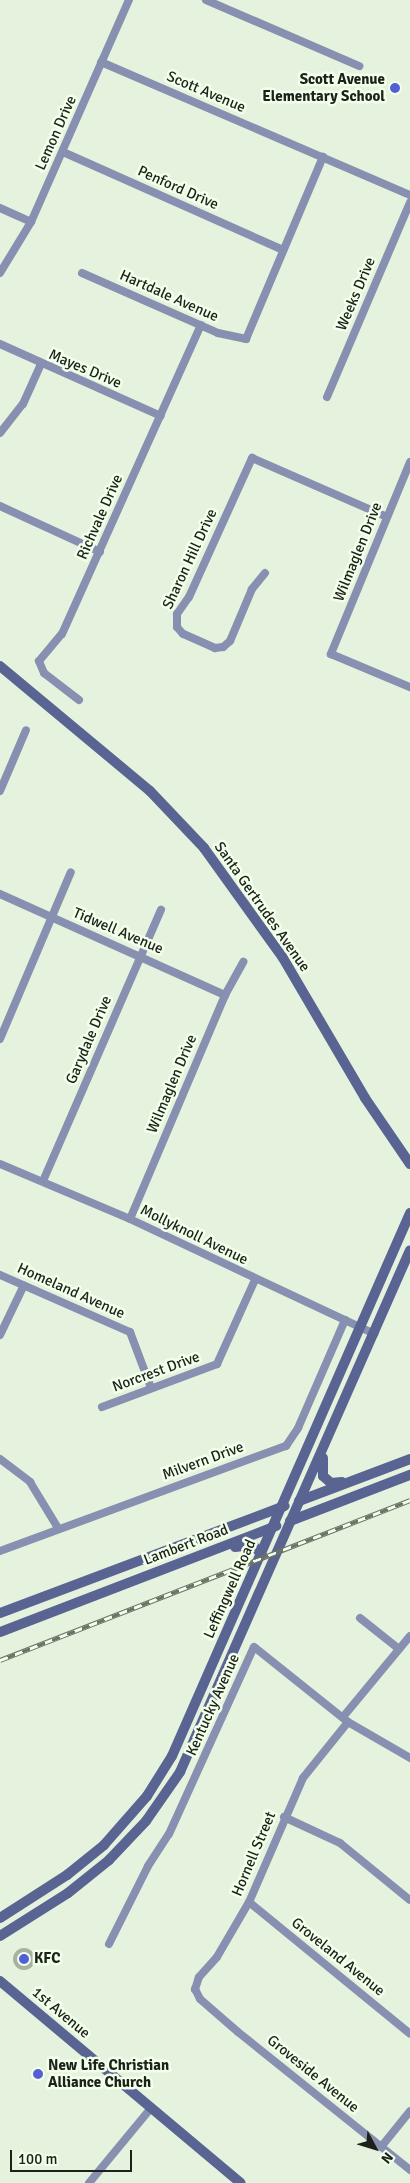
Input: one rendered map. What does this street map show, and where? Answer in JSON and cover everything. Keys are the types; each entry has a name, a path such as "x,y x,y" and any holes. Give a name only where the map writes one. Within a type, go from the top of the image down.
{"main road":[{"name":"Santa Gertrudes Avenue","path":"0,666 150,791 204,848 283,958 384,1129 410,1164"},
{"path":"384,1129 410,1150"},
{"name":"Leffingwell Road","path":"0,1918 86,1861 147,1796 180,1740 410,1214"},
{"name":"Leffingwell Road","path":"0,1936 90,1877 130,1840 163,1798 199,1734 410,1250"},
{"path":"326,1443 321,1470 326,1480 336,1483 372,1473"},
{"name":"Lambert Road","path":"0,1613 410,1460"},
{"name":"Lambert Road","path":"0,1632 410,1475"},
{"path":"209,1552 253,1545 262,1555"},
{"name":"1st Avenue","path":"0,1981 241,2183"}],"street":[{"name":"Lemon Drive","path":"0,273 31,222 129,0"},
{"path":"206,0 359,66"},
{"name":"Scott Avenue","path":"101,62 410,195"},
{"name":"Penford Drive","path":"63,152 283,250"},
{"path":"283,250 323,157"},
{"name":"Weeks Drive","path":"327,398 410,202"},
{"path":"0,208 31,222"},
{"name":"Hartdale Avenue","path":"82,273 200,325 246,339 283,250"},
{"name":"Richvale Drive","path":"79,700 44,673 39,661 62,634 200,325"},
{"name":"Mayes Drive","path":"0,344 40,364 161,416"},
{"path":"0,433 23,404 40,364"},
{"name":"Sharon Hill Drive","path":"265,573 252,590 230,641 223,647 215,648 183,634 177,626 177,614 189,597 252,458 387,516"},
{"name":"Wilmaglen Drive","path":"410,462 331,654 410,687"},
{"path":"0,506 100,552"},
{"path":"0,791 26,730"},
{"path":"0,1039 50,917 71,872"},
{"name":"Tidwell Avenue","path":"0,894 141,955 225,995"},
{"name":"Garydale Drive","path":"43,1182 161,908"},
{"name":"Wilmaglen Drive","path":"130,1219 225,995 243,962"},
{"name":"Mollyknoll Avenue","path":"0,1164 130,1219 255,1280 374,1334"},
{"name":"Homeland Avenue","path":"0,1275 130,1332 151,1388"},
{"name":"Norcrest Drive","path":"102,1407 217,1364 255,1280"},
{"path":"0,1335 24,1286"},
{"name":"Milvern Drive","path":"0,1551 58,1528 286,1446 298,1428 345,1320"},
{"path":"0,1458 30,1482 58,1528"},
{"path":"360,1618 399,1649"},
{"name":"Hornell Street","path":"200,1999 195,1990 199,1977 218,1957 249,1902 284,1817 303,1778 345,1719 410,1636"},
{"name":"Kentucky Avenue","path":"109,1944 148,1866 169,1834 254,1647 345,1719 410,1758"},
{"path":"284,1817 340,1843 410,1900"},
{"name":"Groveland Avenue","path":"249,1902 410,2034"},
{"name":"Groveside Avenue","path":"200,1999 410,2170"},
{"path":"89,2183 151,2108"},
{"path":"381,2147 410,2111"}],"building":[{"name":"KFC","path":"24,1948 32,1951 35,1959 32,1967 24,1970 16,1967 13,1959 16,1951"}],"railway":[{"path":"0,1660 410,1500"}],"place":[{"name":"Scott Avenue Elementary School","path":"395,88"},
{"name":"KFC","path":"24,1959"},
{"name":"New Life Christian Alliance Church","path":"38,2074"}]}
